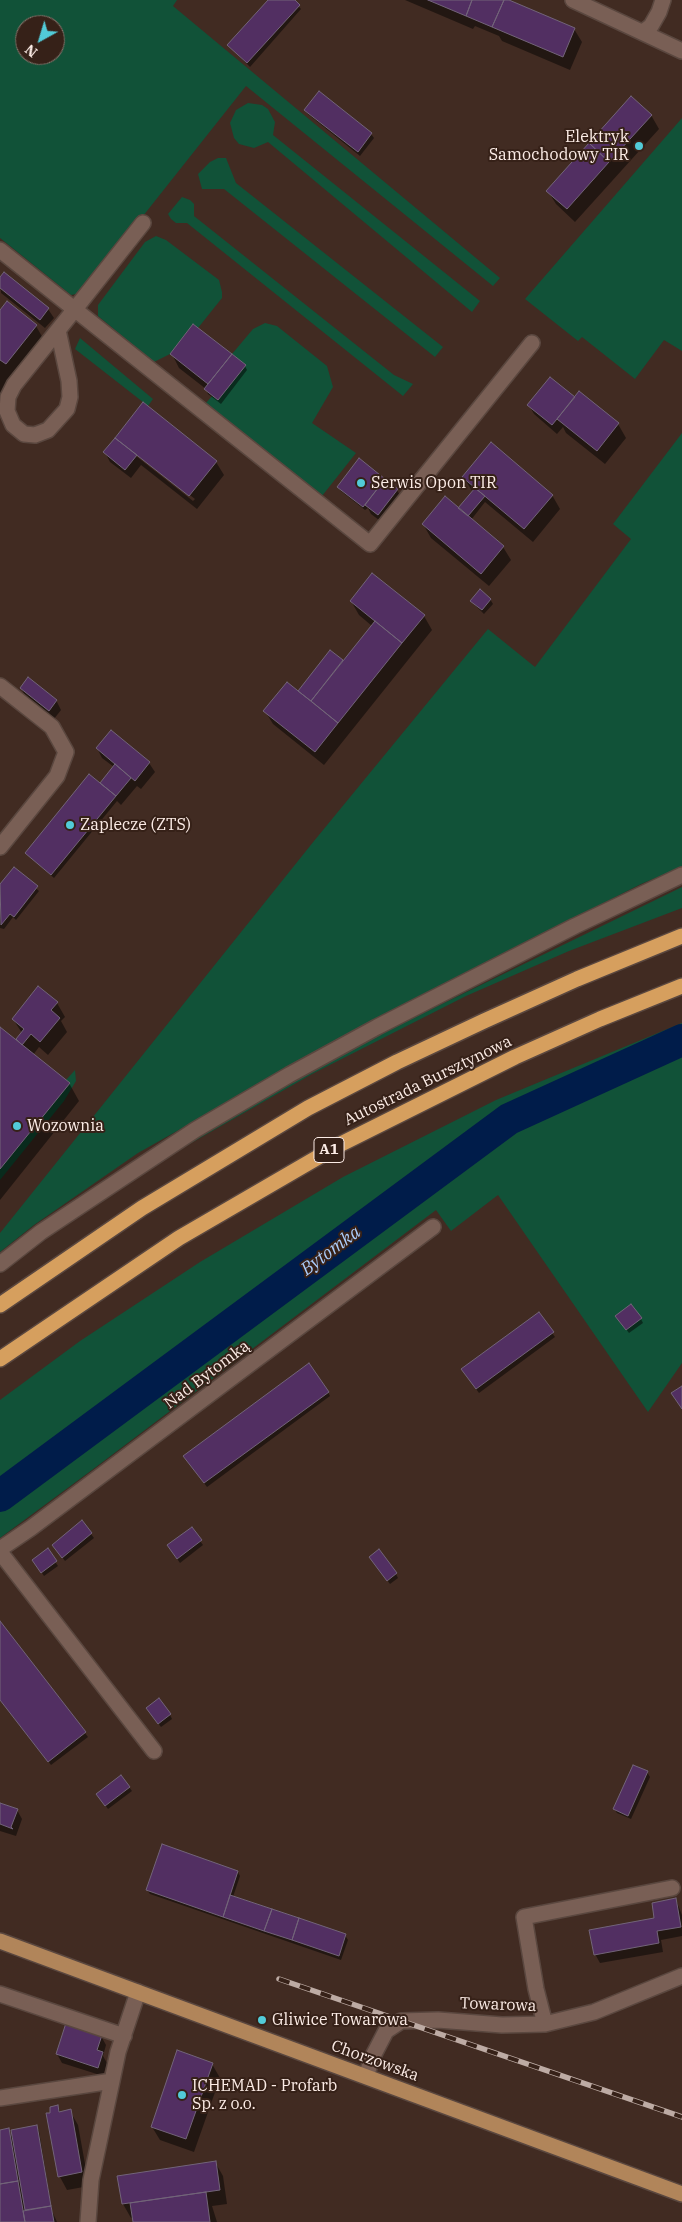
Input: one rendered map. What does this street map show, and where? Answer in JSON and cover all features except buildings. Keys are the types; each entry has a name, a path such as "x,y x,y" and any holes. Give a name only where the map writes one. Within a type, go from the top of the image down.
{"highway":[{"name":"Autostrada Bursztynowa","path":"0,1305 142,1208 308,1108 484,1020 682,936"},
{"name":"Autostrada Bursztynowa","path":"0,1359 179,1238 339,1144 515,1057 600,1019 682,986"}],"main road":[{"name":"Chorzowska","path":"0,1941 682,2194"}],"street":[{"path":"642,32 651,26 663,0"},
{"path":"579,1 682,51"},
{"path":"58,330 69,381 70,397 67,409 48,430 35,435 24,434 13,425 7,411 8,397 14,385 143,223"},
{"path":"0,250 370,544 532,343"},
{"path":"0,686 52,727 66,752 57,776 0,847"},
{"path":"0,1264 40,1232 179,1140 289,1075 402,1014 574,926 682,875"},
{"name":"Nad Bytomką","path":"154,1751 0,1550 433,1227"},
{"path":"545,2024 524,1917 672,1888"},
{"name":"Towarowa","path":"366,2076 386,2031 401,2021 438,2020 502,2025 545,2024 594,2012 682,1976"},
{"path":"88,2222 91,2180 112,2081 138,1992"},
{"path":"0,1994 124,2036"},
{"path":"0,2098 112,2081"}],"green space":[{"path":"0,0 177,0 173,6 500,278 493,286 246,86 82,293 71,295 0,238"},
{"path":"248,103 262,105 268,109 275,122 273,135 480,301 472,312 268,142 254,148 239,144 234,138 230,123 236,110"},
{"path":"682,118 682,351 664,340 635,379 582,337 578,341 525,299"},
{"path":"218,158 226,158 236,183 443,347 435,357 224,189 202,189 198,174 210,162"},
{"path":"182,197 194,204 194,216 394,375 413,384 403,396 187,223 176,223 171,219 168,214"},
{"path":"156,236 166,240 219,280 222,298 198,328 193,324 170,354 154,362 98,316 98,305 145,242"},
{"path":"265,323 277,326 327,366 333,387 312,423 356,453 322,496 206,403 212,396 218,400 245,365 232,354 253,329"},
{"path":"80,338 153,399 148,406 75,349"},
{"path":"682,433 682,867 641,884 497,957 305,1059 138,1153 34,1225 0,1252 0,1233 314,841 488,629 535,667 631,539 613,524"},
{"path":"682,887 682,908 569,951 466,996 312,1074 137,1174 185,1142 333,1057"},
{"path":"682,1023 682,1363 648,1412 498,1195 451,1231 436,1210 0,1538 0,1400 80,1341 200,1262 343,1177 496,1100"},
{"path":"75,1070 76,1081 64,1101 0,1180 0,1169 70,1083 66,1080"}],"waterway":[{"name":"Bytomka","path":"0,1496 509,1119 682,1040"}],"railway":[{"path":"279,1979 682,2117"}],"place":[{"name":"Elektryk Samochodowy TIR","path":"639,146"},
{"name":"Serwis Opon TIR","path":"361,483"},
{"name":"Zaplecze (ZTS)","path":"70,825"},
{"name":"Wozownia","path":"17,1126"},
{"name":"Gliwice Towarowa","path":"262,2020"},
{"name":"ICHEMAD - Profarb Sp. z o.o.","path":"182,2095"}]}
